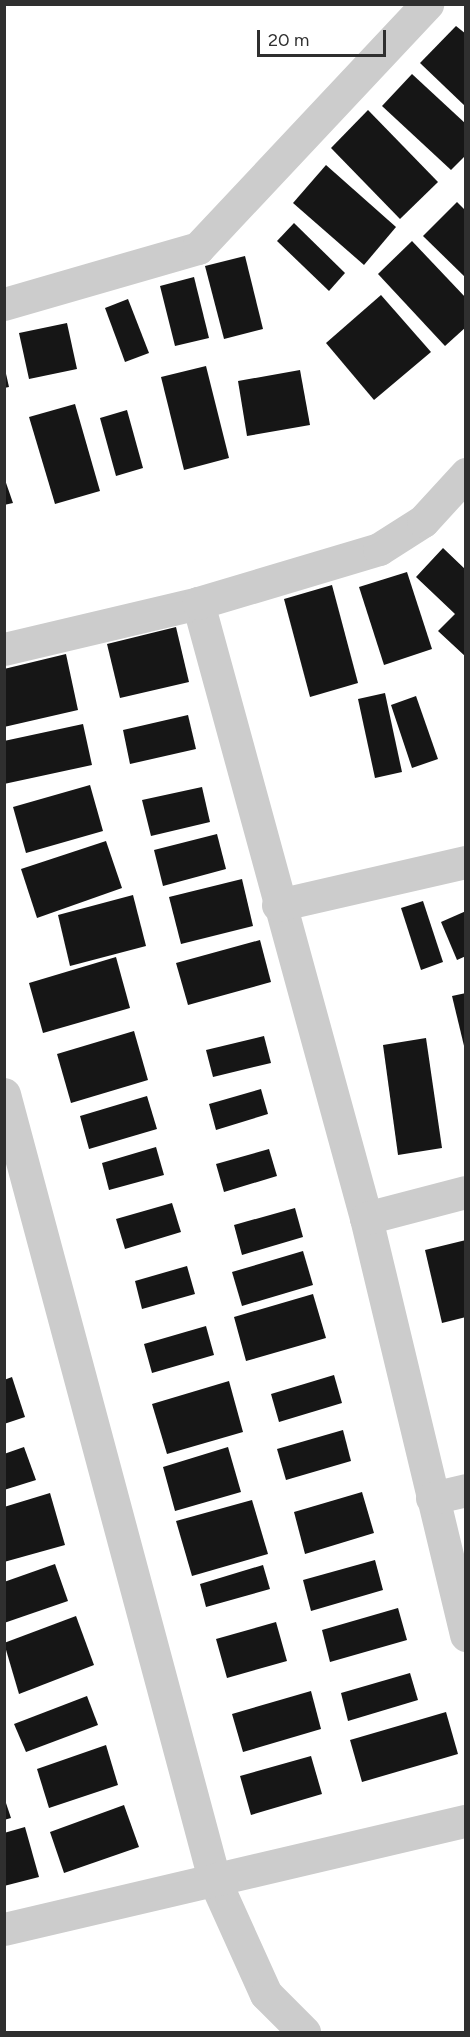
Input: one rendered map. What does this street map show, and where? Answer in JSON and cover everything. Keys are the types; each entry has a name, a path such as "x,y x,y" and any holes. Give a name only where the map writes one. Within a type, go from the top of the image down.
{"street":[{"path":"4,304 198,248 427,4"},
{"path":"4,649 198,603 379,549 423,522 465,474"},
{"path":"198,603 278,905 366,1218 465,1635"},
{"path":"278,905 465,862"},
{"path":"4,1094 214,1880 266,1994 304,2032"},
{"path":"366,1218 465,1192"},
{"path":"432,1498 465,1490"},
{"path":"4,1929 465,1821"}],"building":[{"path":"456,26 466,34 466,107 420,63"},
{"path":"412,74 466,124 466,155 451,170 382,106"},
{"path":"368,110 438,182 400,219 331,148"},
{"path":"326,165 396,227 364,265 293,203"},
{"path":"457,202 466,211 466,278 423,236"},
{"path":"294,223 345,273 329,291 277,241"},
{"path":"412,241 466,298 466,327 445,346 378,274"},
{"path":"245,256 263,329 224,339 205,266"},
{"path":"194,277 209,338 175,346 160,286"},
{"path":"381,295 431,352 374,400 326,343"},
{"path":"128,299 149,353 125,362 105,308"},
{"path":"67,323 77,369 29,379 19,333"},
{"path":"4,365 9,387 4,388"},
{"path":"206,366 229,458 184,470 161,377"},
{"path":"300,370 310,425 247,436 238,381"},
{"path":"75,404 100,491 55,504 29,417"},
{"path":"127,410 143,468 116,476 100,418"},
{"path":"4,477 13,503 4,505"},
{"path":"443,548 466,570 466,657 438,631 455,614 416,577"},
{"path":"407,572 432,649 384,665 359,587"},
{"path":"332,585 358,683 310,697 284,599"},
{"path":"176,627 189,682 120,698 107,644"},
{"path":"66,654 78,710 4,727 4,669"},
{"path":"385,693 402,772 375,778 358,699"},
{"path":"416,696 438,759 412,768 391,705"},
{"path":"188,715 196,749 130,764 123,730"},
{"path":"83,724 92,765 4,784 4,741"},
{"path":"90,785 103,831 26,853 13,807"},
{"path":"202,787 210,822 151,836 142,800"},
{"path":"217,834 226,869 163,886 154,850"},
{"path":"106,841 122,888 37,918 21,869"},
{"path":"242,879 253,926 181,944 169,897"},
{"path":"133,895 146,946 70,966 58,915"},
{"path":"423,901 443,962 421,970 401,908"},
{"path":"466,911 466,956 457,960 441,922"},
{"path":"260,940 271,982 188,1005 176,963"},
{"path":"116,957 130,1008 43,1033 29,983"},
{"path":"466,993 466,1050 465,1050 452,996"},
{"path":"134,1031 148,1080 71,1103 57,1054"},
{"path":"264,1036 271,1063 213,1077 206,1050"},
{"path":"426,1038 442,1148 398,1155 383,1045"},
{"path":"261,1089 268,1114 216,1130 209,1104"},
{"path":"147,1096 157,1129 89,1149 80,1116"},
{"path":"156,1147 164,1175 109,1190 102,1163"},
{"path":"269,1149 277,1176 224,1192 216,1164"},
{"path":"172,1203 181,1232 125,1249 116,1219"},
{"path":"295,1208 303,1237 242,1255 234,1225"},
{"path":"466,1240 466,1317 442,1323 425,1250"},
{"path":"303,1251 313,1285 242,1306 232,1272"},
{"path":"187,1266 195,1294 142,1309 135,1281"},
{"path":"313,1294 326,1338 246,1361 234,1317"},
{"path":"206,1326 214,1355 152,1373 144,1344"},
{"path":"334,1375 342,1403 279,1422 271,1394"},
{"path":"12,1377 25,1417 4,1424 4,1380"},
{"path":"229,1381 243,1432 167,1454 152,1404"},
{"path":"343,1430 351,1461 286,1480 277,1449"},
{"path":"24,1447 36,1480 4,1490 4,1454"},
{"path":"228,1447 241,1492 175,1511 163,1467"},
{"path":"362,1492 374,1533 305,1554 294,1512"},
{"path":"50,1493 65,1545 4,1562 4,1507"},
{"path":"252,1500 268,1554 192,1576 176,1521"},
{"path":"375,1560 383,1590 311,1611 303,1580"},
{"path":"55,1564 68,1601 4,1623 4,1582"},
{"path":"263,1565 270,1589 206,1607 200,1584"},
{"path":"398,1608 407,1640 330,1662 322,1630"},
{"path":"76,1616 94,1665 19,1694 4,1643"},
{"path":"276,1622 287,1661 227,1678 216,1639"},
{"path":"410,1673 418,1700 348,1721 341,1693"},
{"path":"311,1691 321,1729 243,1752 232,1714"},
{"path":"87,1696 98,1725 26,1752 14,1724"},
{"path":"446,1712 458,1754 362,1782 350,1740"},
{"path":"106,1745 118,1785 49,1808 37,1769"},
{"path":"311,1756 322,1794 251,1815 240,1776"},
{"path":"4,1797 11,1818 4,1820"},
{"path":"124,1805 139,1847 64,1873 50,1832"},
{"path":"25,1827 39,1877 4,1886 4,1833"}]}
